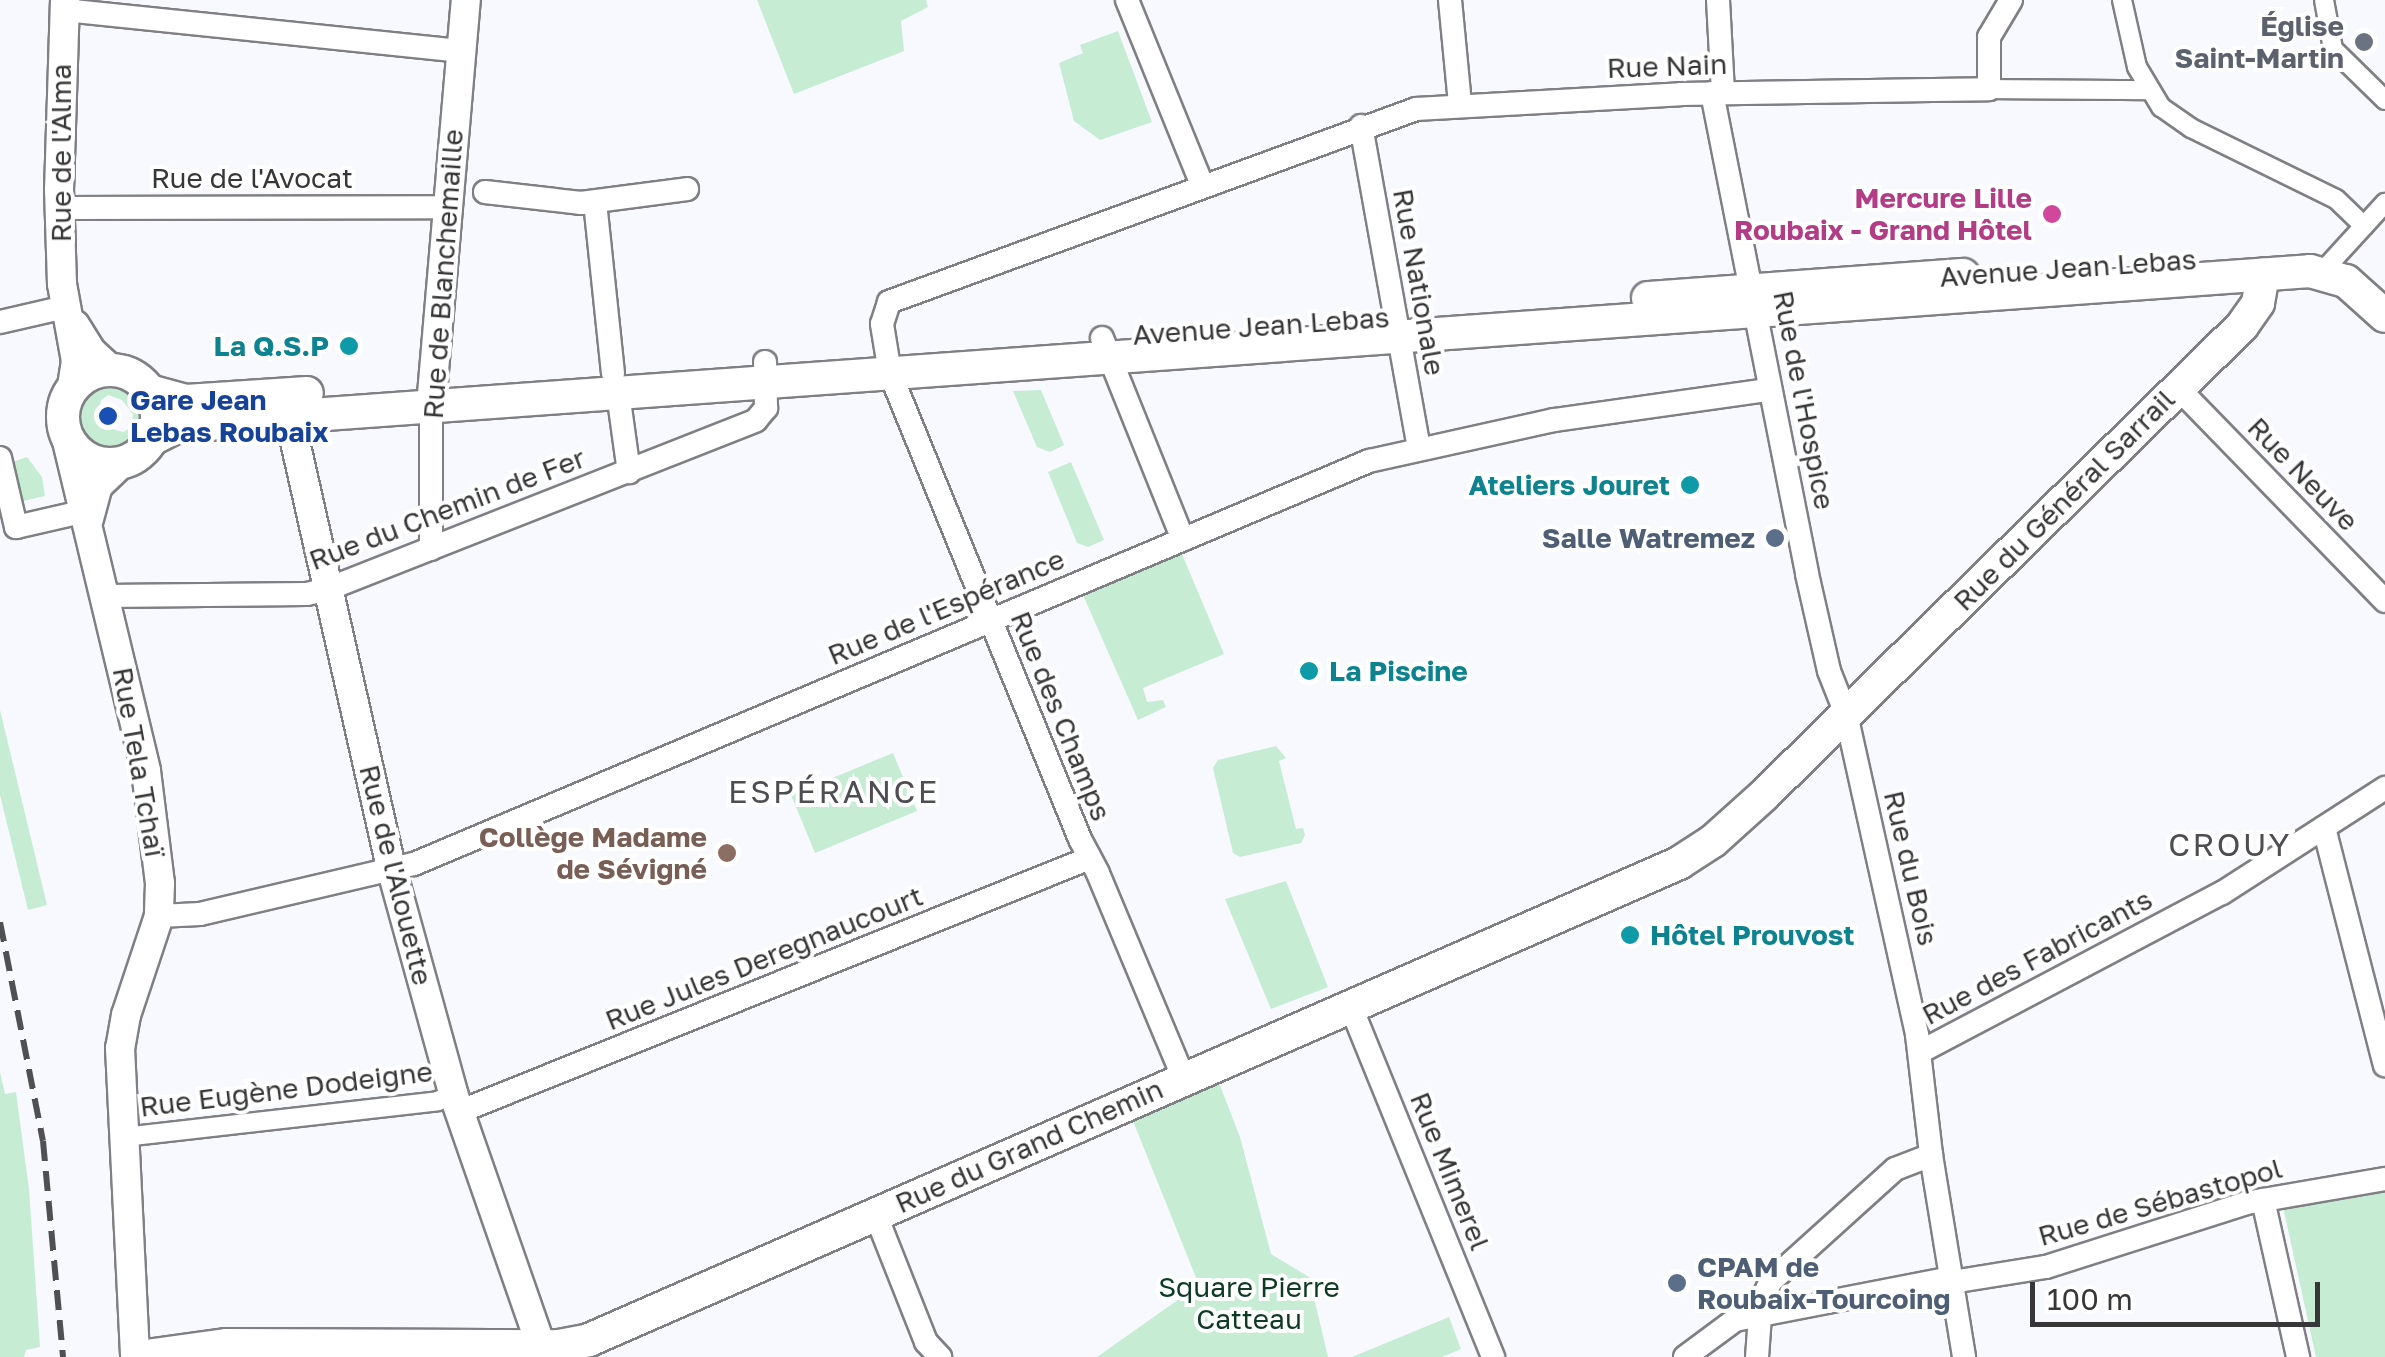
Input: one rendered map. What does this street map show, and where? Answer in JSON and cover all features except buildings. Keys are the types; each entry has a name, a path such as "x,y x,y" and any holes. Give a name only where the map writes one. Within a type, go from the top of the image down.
{"main road":[{"name":"Avenue Jean Lebas","path":"1754,302 2305,250 2327,267"},
{"name":"Avenue Jean Lebas","path":"152,439 176,427 287,406 1754,302 2263,274 2327,267"},
{"path":"2327,267 2385,316"},
{"name":"Rue du Général Sarrail","path":"1846,714 2254,313 2263,274"},
{"path":"112,370 133,376 149,391 157,414 152,439 140,454 122,463 100,464 86,458 66,436 63,415 71,391 89,375 112,370"},
{"name":"Avenue Jean Lebas","path":"149,391 186,401 287,406"},
{"name":"Rue du Grand Chemin","path":"137,1357 214,1346 394,1350 541,1346 582,1350 875,1213 1691,856 1742,816 1846,714"}],"street":[{"name":"Rue de Blanchemaille","path":"431,549 431,395 466,0"},
{"path":"1127,0 1202,185"},
{"path":"1450,0 1460,104"},
{"name":"Rue de l'Hospice","path":"1718,0 1717,93 1768,390 1824,652 1846,714"},
{"path":"1989,89 1989,37 2010,0"},
{"path":"2122,0 2137,67 2147,90 2180,121 2336,200 2364,226"},
{"path":"2324,0 2332,50 2384,99"},
{"path":"64,5 461,50"},
{"name":"Rue de l'Alma","path":"64,5 59,208 65,307 76,361 71,391"},
{"name":"Rue Nain","path":"888,363 882,316 896,297 1400,112 1460,104 1717,93 2147,90"},
{"name":"Rue Nationale","path":"1361,126 1419,448"},
{"path":"484,192 566,203 687,189"},
{"name":"Rue du Chemin de Fer","path":"594,202 629,472"},
{"path":"2327,267 2385,204"},
{"name":"Rue de l'Avocat","path":"59,208 446,207"},
{"path":"0,322 65,307"},
{"name":"Rue de l'Alma","path":"65,307 92,352 112,370"},
{"path":"1106,348 1183,539"},
{"name":"Rue des Champs","path":"888,363 990,621 1184,1079"},
{"name":"Rue du Chemin de Fer","path":"106,596 307,594 328,589 756,420 766,408 766,372"},
{"name":"Rue Neuve","path":"2178,388 2385,602"},
{"name":"Rue de l'Espérance","path":"159,916 190,916 392,870 1369,460 1592,414 1768,390"},
{"name":"Rue de l'Alouette","path":"287,406 392,870 456,1103 541,1346"},
{"name":"Rue Tela Tchaï","path":"66,436 88,515 149,783 160,883 159,916 121,1037 137,1357"},
{"path":"0,458 16,527 88,515 102,480 122,463"},
{"name":"Rue du Bois","path":"1846,714 1920,1052 1931,1155 1964,1357"},
{"name":"Rue des Fabricants","path":"1920,1052 2222,893 2385,788"},
{"path":"2324,828 2385,1065"},
{"name":"Rue Jules Deregnaucourt","path":"456,1103 1090,858"},
{"name":"Rue Mimerel","path":"1351,1007 1493,1357"},
{"name":"Rue Eugène Dodeigne","path":"124,1137 456,1103"},
{"path":"1757,1357 1759,1315 1764,1294 1775,1277 1898,1167 1931,1155"},
{"name":"Rue de Sébastopol","path":"1685,1357 1726,1324 1759,1315 2046,1266 2263,1200 2385,1179"},
{"path":"2263,1200 2298,1357"},
{"path":"875,1213 926,1342 940,1357"}],"green space":[{"path":"757,0 926,0 928,7 901,21 904,51 794,94"},
{"path":"1118,31 1152,122 1100,140 1074,121 1059,63 1083,53 1080,45"},
{"path":"103,382 128,386 147,414 142,439 129,451 112,457 95,454 81,443 72,419 81,395","holes":["108,395 122,400 133,414 132,426 124,432 112,429 99,411 101,400"]},
{"path":"1041,390 1064,445 1050,452 1037,447 1013,391"},
{"path":"27,457 42,477 45,496 23,501 13,462"},
{"path":"1071,462 1104,540 1088,547 1077,543 1048,472"},
{"path":"1182,554 1224,654 1143,688 1147,702 1163,700 1166,707 1138,720 1083,595"},
{"path":"0,710 47,905 28,910 0,795"},
{"path":"1276,746 1286,758 1279,761 1296,829 1303,828 1305,835 1301,843 1240,857 1233,853 1213,768 1218,760"},
{"path":"893,753 917,811 815,853 791,795"},
{"path":"1286,881 1328,987 1271,1009 1225,899"},
{"path":"0,1072 5,1094 16,1092 29,1189 40,1347 26,1350 24,1357 0,1357"},
{"name":"Square Pierre Catteau","path":"1219,1083 1240,1137 1271,1254 1309,1277 1328,1357 1097,1357 1199,1285 1133,1121"},
{"path":"2385,1187 2385,1357 2316,1357 2283,1207"},
{"name":"Square Pierre Catteau","path":"1449,1317 1461,1349 1442,1357 1352,1357"}],"railway":[{"path":"0,922 43,1141 63,1357"}],"place":[{"name":"Église Saint-Martin","path":"2364,42"},
{"name":"Mercure Lille Roubaix - Grand Hôtel","path":"2052,214"},
{"name":"La Q.S.P","path":"349,346"},
{"name":"Gare Jean Lebas Roubaix","path":"108,416"},
{"name":"Ateliers Jouret","path":"1690,485"},
{"name":"Salle Watremez","path":"1775,538"},
{"name":"La Piscine","path":"1309,671"},
{"name":"Collège Madame de Sévigné","path":"727,853"},
{"name":"Hôtel Prouvost","path":"1630,935"},
{"name":"CPAM de Roubaix-Tourcoing","path":"1677,1283"}],"district":[{"name":"ESPÉRANCE","path":"834,791"},
{"name":"CROUY","path":"2230,844"}]}
